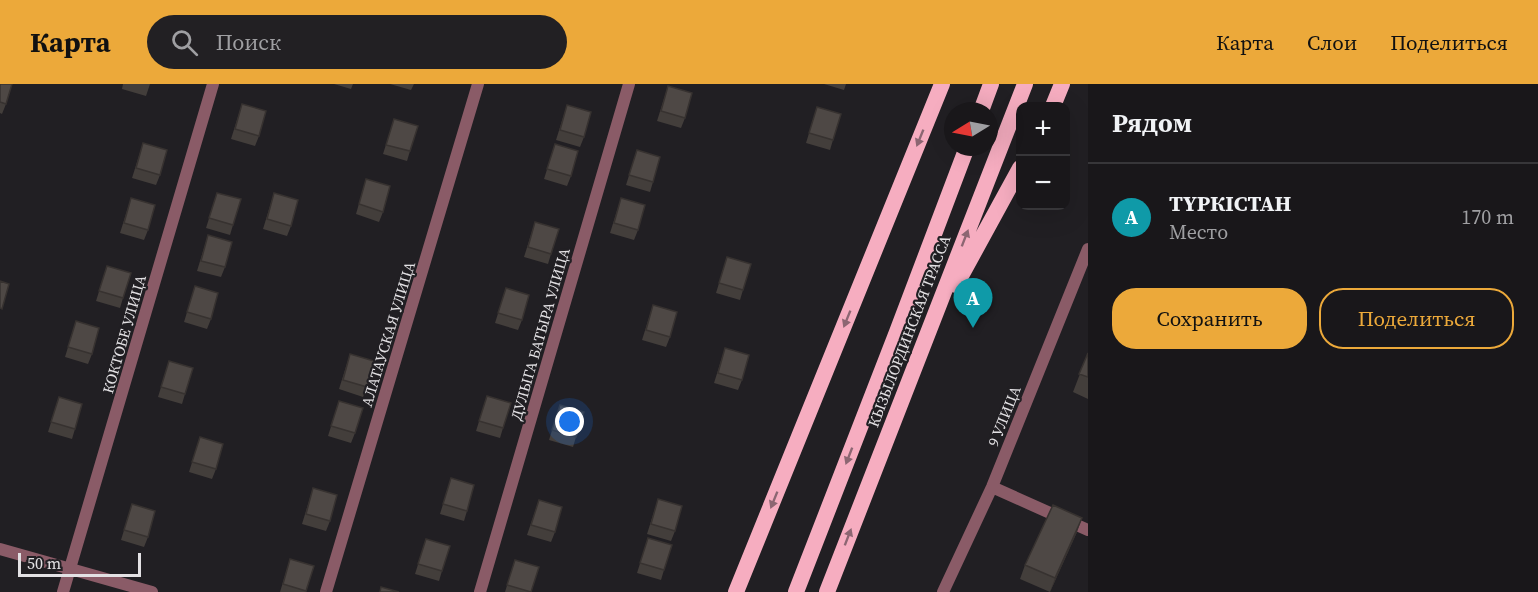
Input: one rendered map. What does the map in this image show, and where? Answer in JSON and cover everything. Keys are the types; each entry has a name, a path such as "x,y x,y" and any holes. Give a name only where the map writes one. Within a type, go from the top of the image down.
{"highway":[{"path":"736,592 942,84"},
{"path":"984,102 991,84"},
{"name":"КЫЗЫЛОРДИНСКАЯ ТРАССА","path":"827,592 1025,84"},
{"path":"1055,102 1062,84"},
{"name":"КЫЗЫЛОРДИНСКАЯ ТРАССА","path":"796,592 965,156"},
{"path":"923,344 1016,175"}],"street":[{"name":"КОКТОБЕ УЛИЦА","path":"63,592 213,84"},
{"name":"АЛАТАУСКАЯ УЛИЦА","path":"326,592 478,84"},
{"name":"ДУЛЫГА БАТЫРА УЛИЦА","path":"480,592 629,84"},
{"name":"9 УЛИЦА","path":"943,592 992,487 1088,249"},
{"path":"992,487 1088,530"},
{"path":"0,549 152,592"}],"building":[{"path":"0,84 12,84 6,104 0,102"},
{"path":"668,86 692,93 685,118 661,111"},
{"path":"242,104 266,111 259,136 235,129"},
{"path":"567,105 591,112 584,137 560,130"},
{"path":"817,107 841,114 833,140 809,133"},
{"path":"394,119 418,126 410,151 386,145"},
{"path":"143,143 167,150 160,175 136,168"},
{"path":"555,144 578,151 571,176 547,169"},
{"path":"637,150 660,157 653,182 629,175"},
{"path":"366,179 390,186 383,212 359,204"},
{"path":"217,193 241,199 233,225 209,218"},
{"path":"274,193 298,200 291,226 267,219"},
{"path":"131,198 155,205 148,230 124,223"},
{"path":"621,198 645,205 638,230 614,223"},
{"path":"535,222 559,229 551,254 528,247"},
{"path":"208,235 232,242 225,267 201,261"},
{"path":"727,257 751,264 743,290 719,283"},
{"path":"107,266 131,273 123,298 99,291"},
{"path":"0,281 9,284 2,309 0,308"},
{"path":"195,286 218,293 211,319 187,312"},
{"path":"506,288 529,295 522,320 498,313"},
{"path":"653,305 677,312 670,337 646,330"},
{"path":"76,321 99,328 92,354 68,347"},
{"path":"725,348 749,355 742,380 718,373"},
{"path":"1088,353 1088,377 1079,374"},
{"path":"350,354 374,361 367,387 343,380"},
{"path":"169,361 193,368 185,394 161,387"},
{"path":"487,396 511,403 503,428 479,421"},
{"path":"59,397 82,404 75,429 51,422"},
{"path":"339,401 363,408 355,433 331,426"},
{"path":"560,405 584,412 576,437 552,430"},
{"path":"200,437 223,444 216,469 192,462"},
{"path":"451,478 474,485 467,511 443,504"},
{"path":"313,488 337,495 330,521 306,514"},
{"path":"658,499 682,506 675,531 651,524"},
{"path":"539,500 562,507 555,532 531,525"},
{"path":"132,504 155,511 148,537 124,530"},
{"path":"1053,505 1082,518 1055,578 1025,565"},
{"path":"648,538 672,545 664,570 640,563"},
{"path":"426,539 450,546 442,571 418,564"},
{"path":"290,559 314,566 306,591 283,584"},
{"path":"515,560 539,567 531,592 507,585"},
{"path":"381,587 399,592 380,592"}],"place":[{"name":"ТҮРКIСТАН","path":"973,328"}]}
